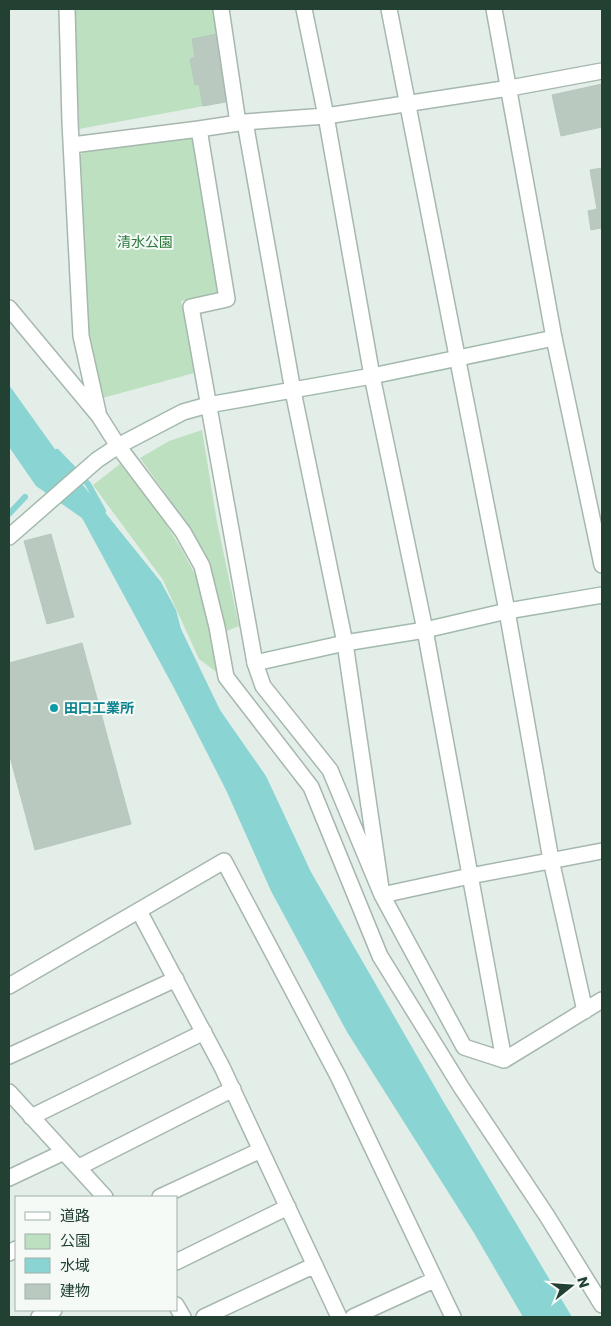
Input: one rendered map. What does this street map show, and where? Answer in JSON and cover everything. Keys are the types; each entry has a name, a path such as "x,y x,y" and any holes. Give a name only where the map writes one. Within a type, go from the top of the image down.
{"street":[{"path":"67,9 81,336 98,416"},
{"path":"221,9 293,390 346,644 382,895"},
{"path":"304,9 326,116 372,376 425,630 504,1060"},
{"path":"389,9 507,611 551,860 585,1011"},
{"path":"494,9 510,88 554,338 602,564"},
{"path":"72,145 241,122 326,116 407,105 602,71"},
{"path":"199,129 227,299 191,307 255,663 263,686 330,770 382,895 464,1047 504,1060 602,1000"},
{"path":"9,308 98,416 118,446 183,532 202,566 217,627 226,677 311,787 380,956 461,1087 547,1216 602,1305"},
{"path":"9,537 92,464 118,446 183,412 208,405 372,376 554,338"},
{"path":"255,663 425,630 507,611 602,595"},
{"path":"382,895 602,851"},
{"path":"9,986 224,860 338,1076 453,1317"},
{"path":"139,911 233,1089 339,1317"},
{"path":"9,1056 176,980"},
{"path":"31,1118 204,1032"},
{"path":"79,1167 233,1089"},
{"path":"10,1094 104,1196"},
{"path":"162,1196 261,1150"},
{"path":"9,1178 64,1152"},
{"path":"178,1261 288,1207"},
{"path":"204,1317 315,1265"},
{"path":"353,1317 434,1280"},
{"path":"39,1317 52,1311"}],"green space":[{"path":"75,9 214,9 231,101 79,129"},
{"name":"清水公園","path":"196,133 223,294 181,301 198,372 95,400 81,336 72,160 95,145"},
{"path":"202,430 217,522 239,626 227,631 204,555 163,490 140,458 169,441"},
{"path":"120,464 159,513 197,578 223,677 199,659 163,580 93,485"}],"water":[{"path":"9,385 62,459 161,582 176,610 181,629 220,710 266,776 311,872 443,1101 572,1317 523,1317 474,1233 347,1032 271,891 226,790 174,688 82,518 36,486 9,447"}],"building":[{"path":"217,34 231,101 203,106 199,84 195,85 190,59 195,57 192,39"},
{"path":"602,84 602,127 561,136 552,95"},
{"path":"602,168 602,232 601,228 591,230 588,211 597,209 590,170"},
{"path":"51,534 74,617 47,624 24,541"},
{"name":"田口工業所","path":"82,643 131,824 35,850 9,753 9,663"}],"waterway":[{"path":"57,452 88,484 103,511"},
{"path":"9,514 25,497"}],"place":[{"name":"田口工業所","path":"54,708"}]}
